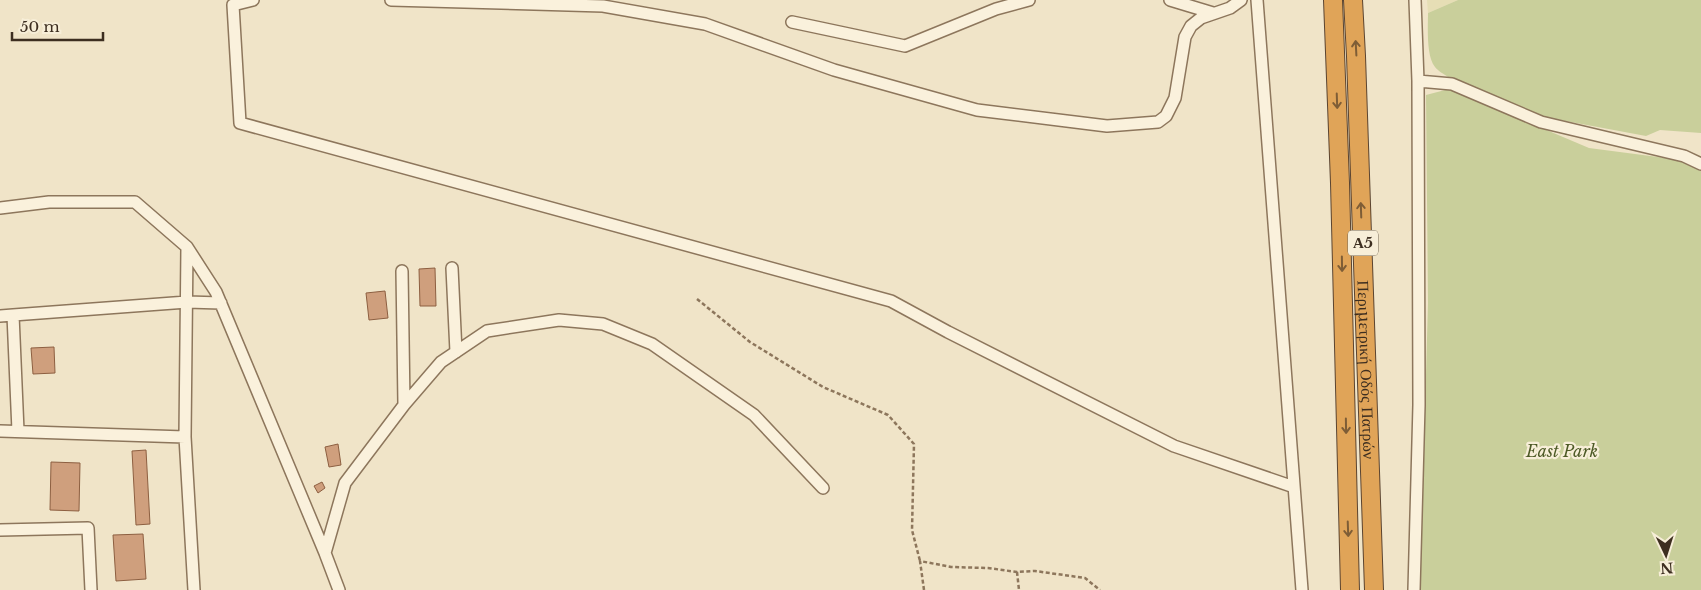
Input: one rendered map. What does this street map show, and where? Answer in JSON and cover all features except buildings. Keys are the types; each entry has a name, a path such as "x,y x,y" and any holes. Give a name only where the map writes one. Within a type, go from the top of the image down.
{"highway":[{"name":"Περιμετρική Οδός Πατρών","path":"1333,0 1340,183 1350,590"},
{"name":"Περιμετρική Οδός Πατρών","path":"1353,0 1374,590"}],"street":[{"path":"253,0 233,4 240,123 891,301 948,332 1174,446 1294,488"},
{"path":"391,0 603,6 705,24 834,70 977,110 1107,126 1158,122 1166,116 1176,98 1185,37 1191,26 1201,18 1230,8 1241,0"},
{"path":"792,22 905,46 996,9 1030,0"},
{"path":"1170,0 1213,13"},
{"path":"1258,0 1302,590"},
{"path":"1414,0 1418,81 1419,414 1414,590"},
{"path":"1418,81 1452,84 1541,122 1684,156 1701,164"},
{"path":"0,208 50,202 135,202 187,247 216,292 339,590"},
{"path":"187,247 185,437 194,590"},
{"path":"452,268 456,352"},
{"path":"402,271 404,405"},
{"path":"0,316 187,302 221,304"},
{"path":"13,315 18,431"},
{"path":"325,553 345,483 404,405 441,362 487,331 560,320 603,324 652,344 754,415 823,488"},
{"path":"0,431 185,437"},
{"path":"0,530 88,528 91,590"}],"path":[{"path":"697,299 750,342 823,388 888,415 914,444 912,530 920,561 924,590"},
{"path":"920,561 951,567 988,568 1017,572 1035,571 1085,578 1100,590"},
{"path":"1017,572 1019,590"}],"shaded area":[{"path":"1427,0 1458,0 1428,13"}],"green space":[{"path":"1458,0 1701,0 1701,133 1660,130 1646,136 1544,117 1448,77 1435,67 1430,56 1428,13"},
{"name":"East Park","path":"1449,89 1589,148 1681,160 1701,171 1701,590 1420,590 1428,303 1426,95"}]}
